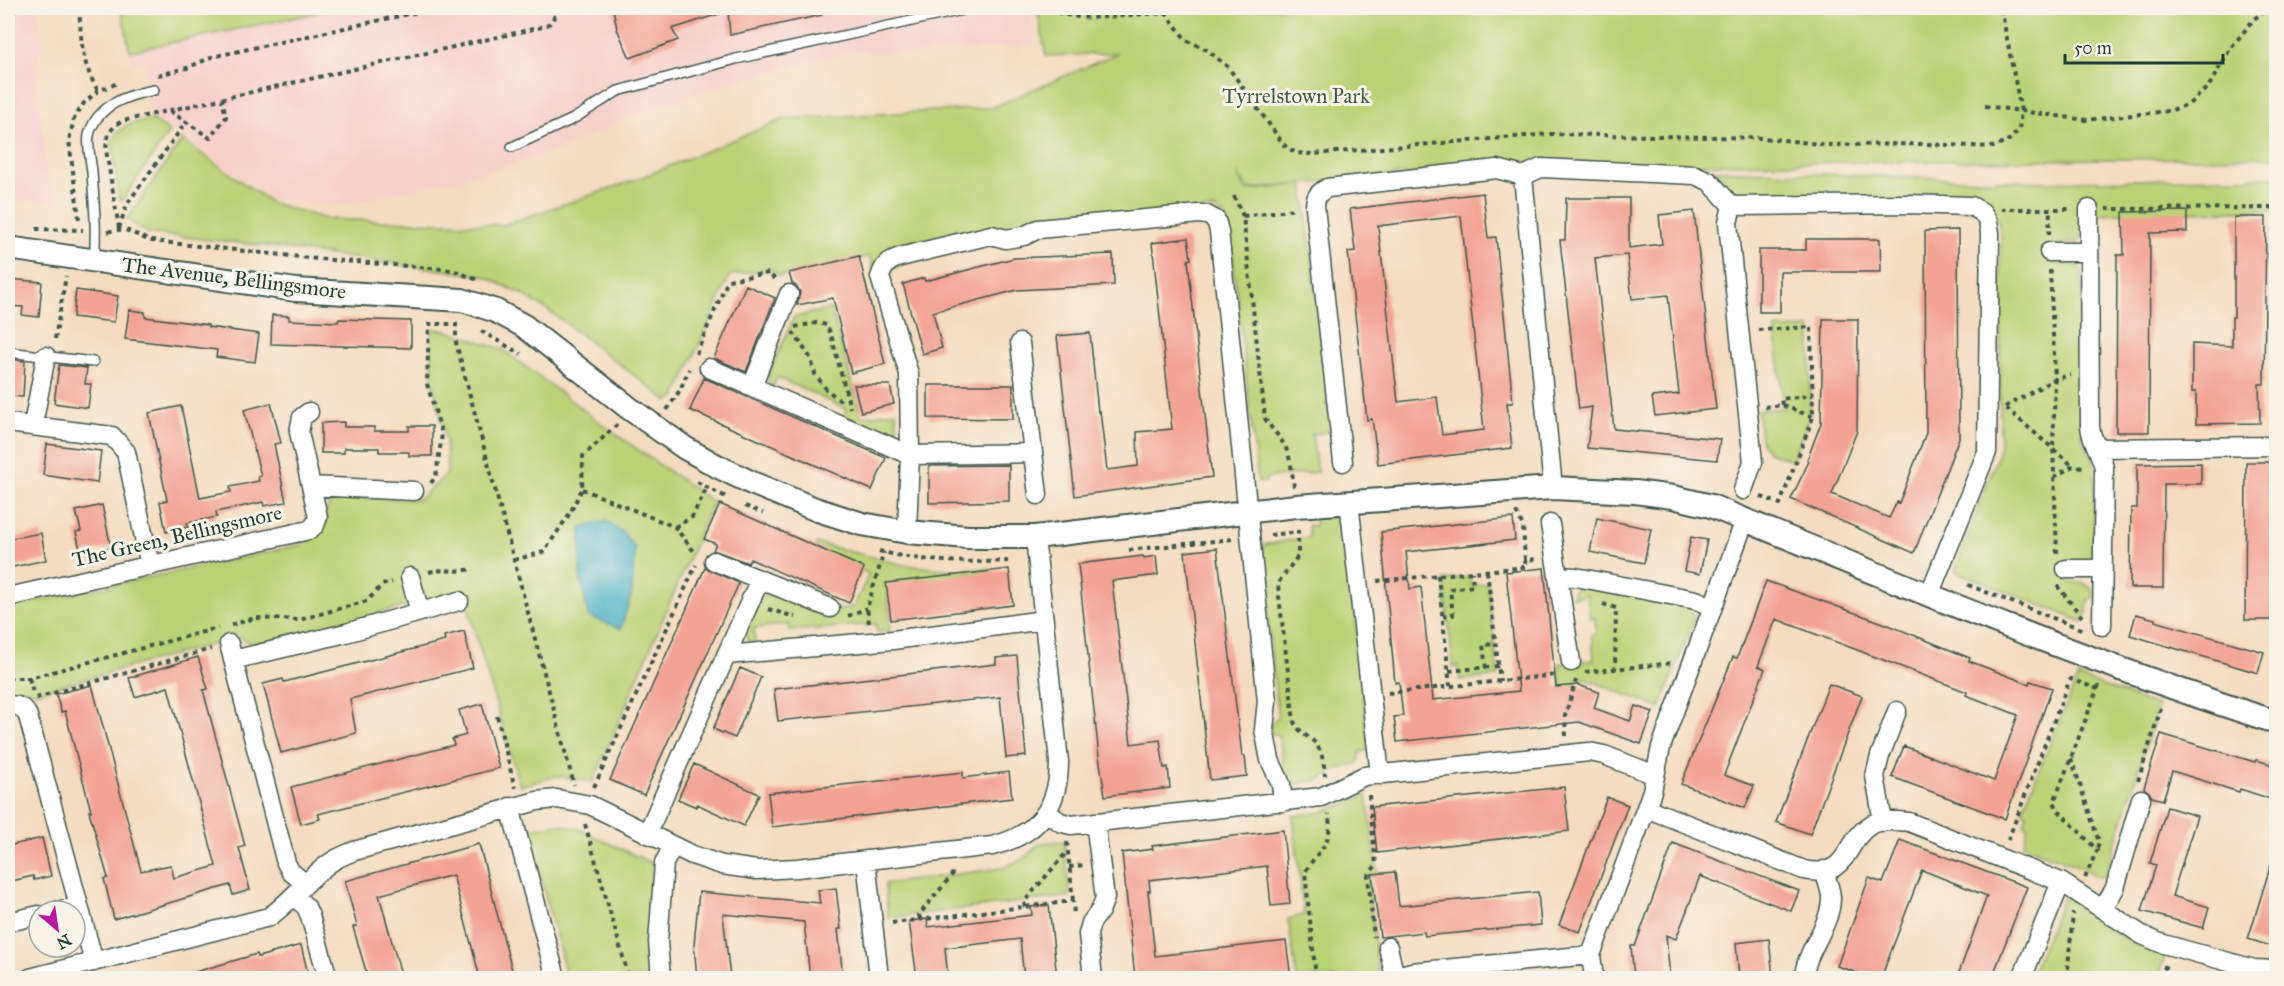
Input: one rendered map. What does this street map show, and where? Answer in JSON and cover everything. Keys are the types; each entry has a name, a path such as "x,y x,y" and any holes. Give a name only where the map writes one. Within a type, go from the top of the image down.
{"street":[{"path":"1343,462 1314,207 1319,192 1327,188 1497,169 1523,176 1541,168 1695,175 1709,181 1732,206 1908,204 1971,206 1982,212 1988,222 1990,234 1997,407 1987,452 1929,595"},
{"path":"1523,176 1553,488"},
{"path":"1732,206 1728,223 1753,462 1743,490"},
{"path":"2089,209 2091,439 2098,448 2104,468 2103,569 2096,629"},
{"path":"899,530 910,455 909,374 880,277 884,267 891,260 991,235 1006,239 1024,236 1038,229 1118,220 1207,215 1216,220 1252,537 1267,701 1264,729 1270,760 1281,784 1283,802"},
{"name":"The Avenue, Bellingsmore","path":"8,249 297,290 462,300 496,311 524,326 623,417 662,417 685,448 752,483 814,509 862,524 899,530 968,537 1036,548 1249,512 1295,496 1349,502 1553,488 1635,492 1673,497 1711,506 2106,664 2168,687 2277,722"},
{"path":"2049,252 2089,252"},
{"path":"752,386 789,294"},
{"path":"1020,343 1038,495"},
{"path":"33,425 46,357"},
{"path":"709,368 910,455 1033,453"},
{"name":"The Green, Bellingsmore","path":"8,597 309,530 315,525 318,517 299,432 302,417 309,412"},
{"path":"8,423 112,436 121,444 126,452 150,566"},
{"path":"2098,448 2277,446"},
{"path":"312,486 414,491"},
{"path":"1349,502 1371,694 1374,781"},
{"path":"1594,978 1591,955 1646,808 1660,747 1745,520"},
{"path":"1550,524 1573,668"},
{"path":"1036,548 1059,762 1053,817"},
{"path":"714,561 830,608"},
{"path":"1557,567 1594,580 1696,600 1713,607"},
{"path":"2060,567 2103,569"},
{"path":"410,577 420,612"},
{"path":"647,834 760,579"},
{"path":"328,978 310,916 286,863 231,652 346,633 459,601"},
{"path":"726,655 872,642 1044,620"},
{"path":"22,705 28,716 77,899"},
{"path":"1883,822 1875,776 1897,711"},
{"path":"1053,817 1071,825 1283,802 1321,797 1364,776 1374,781 1588,752 1604,755 1655,775"},
{"path":"30,978 269,917 332,862 354,851 515,806 577,795 647,834 692,855 722,866 757,870 797,868 1008,842 1053,817"},
{"path":"2103,909 2115,888 2141,799"},
{"path":"515,806 556,978"},
{"path":"1646,808 1816,873 1833,867 1845,858 1862,832 1873,823 1909,822 2061,882 2132,930 2160,943 2254,969 2277,970"},
{"path":"1093,978 1088,934 1104,898 1095,822"},
{"path":"661,978 658,942 664,863 673,846"},
{"path":"866,860 879,978"},
{"path":"1804,978 1807,961 1830,911 1831,896 1824,870"},
{"path":"2022,978 2061,882"},
{"path":"8,922 27,918"},
{"path":"87,936 94,962"},
{"path":"1388,947 1390,963 1399,977 1591,955"}],"lane":[{"path":"512,147 573,119 618,92 736,58 972,8"},
{"path":"94,261 97,231 89,136 97,119 111,104 154,90"},
{"path":"8,352 93,362"}],"path":[{"path":"9,52 14,8"},
{"path":"79,8 82,56 98,91"},
{"path":"147,77 187,68 212,57 436,8"},
{"path":"119,228 106,150 111,127 122,121 538,28 549,24 561,8"},
{"path":"1049,8 1064,16 1167,14 1186,40 1207,50 1228,67 1284,145 1296,153 1312,154 1550,134 1764,138 1828,145 1926,144 1994,147 2007,142 2019,130 2020,111 2001,8"},
{"path":"1984,106 2086,120 2169,111 2189,104 2209,86 2230,49 2254,20 2269,8"},
{"path":"169,110 210,138 226,117 222,99"},
{"path":"119,228 127,204 186,122"},
{"path":"1234,195 1243,216 1265,418 1269,427 1283,442 1291,465 1295,496 1299,532 1298,556 1278,583 1294,722 1298,729 1314,741 1324,761 1330,832 1325,844 1305,872 1316,978"},
{"path":"1243,216 1314,207"},
{"path":"1982,212 2050,209 2277,208"},
{"path":"2050,209 2049,252 2055,379 2054,477 2060,567 2059,588 2090,626 2096,629"},
{"path":"31,228 108,232 119,228 152,241 319,259 444,269 484,283"},
{"path":"46,357 54,343 70,257"},
{"path":"662,417 680,390 728,280 769,273 789,294"},
{"path":"468,276 456,324 456,343 577,795 629,978"},
{"path":"816,323 827,326 850,410 826,389 815,374 804,346 790,329 816,323"},
{"path":"414,491 423,495 436,476 442,434 427,384 429,324 465,326"},
{"path":"1739,333 1812,327 1813,417 1780,504 1743,490"},
{"path":"474,328 492,335 526,357"},
{"path":"2073,466 1997,407 2055,379 2073,375 2090,375"},
{"path":"1782,405 1781,399 1813,394"},
{"path":"1748,410 1782,405 1813,417"},
{"path":"662,417 675,413"},
{"path":"514,560 544,552 570,513 582,489 584,456 623,417"},
{"path":"608,418 623,417"},
{"path":"623,417 626,432"},
{"path":"675,527 692,517 717,466"},
{"path":"2054,477 2073,466 2104,468"},
{"path":"688,476 706,488 734,501"},
{"path":"1295,496 1305,485"},
{"path":"577,795 592,792 700,556 695,554 675,527 582,489"},
{"path":"1358,583 1526,567 1523,526 1515,510 1513,490"},
{"path":"743,505 763,513"},
{"path":"872,642 867,608 884,552 899,530"},
{"path":"1121,551 1299,532"},
{"path":"873,549 904,556 951,561 1036,548"},
{"path":"1525,560 1557,567"},
{"path":"8,678 29,678 255,618 299,620 367,601 381,585 442,569 457,573 472,569"},
{"path":"1487,571 1500,681"},
{"path":"1443,616 1453,615 1450,589 1473,586 1472,572"},
{"path":"1938,574 2096,629"},
{"path":"1438,575 1450,686"},
{"path":"1594,580 1599,602 1616,608 1615,669"},
{"path":"1440,596 1451,596"},
{"path":"1485,668 1483,645 1496,644"},
{"path":"29,678 22,705 231,652"},
{"path":"1371,694 1500,681 1573,668 1615,669 1681,662 1691,665"},
{"path":"2097,850 2058,810 2054,802 2106,664"},
{"path":"1449,671 1499,666"},
{"path":"1568,755 1564,716 1576,684 1573,668"},
{"path":"2001,859 2070,679 2098,690"},
{"path":"2141,799 2133,796 2168,687"},
{"path":"497,716 515,806"},
{"path":"2067,978 2073,906 2099,842 2071,758"},
{"path":"1374,781 1377,865 1368,876 1375,948 1388,947"},
{"path":"1053,817 1055,834 1067,840 1074,915 1091,923"},
{"path":"920,919 919,915 952,875 949,851"},
{"path":"1025,907 1024,902 1065,854 1068,854"},
{"path":"873,925 1073,901"}],"shaded area":[{"path":"8,8 37,8 42,40 36,79 46,168 57,204 8,199"},
{"path":"121,8 1030,8 1036,45 923,54 849,52 713,88 629,118 549,153 457,180 338,205 272,199 150,115 150,91 145,61 132,64"}],"green space":[{"path":"121,8 341,8 130,51"},
{"name":"Tyrrelstown Park","path":"1037,8 2276,8 2276,157 1707,164 1527,163 1248,189 1237,173 1246,191 1303,184 1331,425 1327,432 1312,434 1317,472 1266,478 1266,482 1258,482 1229,226 1225,216 1214,209 1025,225 1022,235 956,239 875,277 870,256 779,276 771,269 730,275 676,396 668,401 552,313 524,295 484,276 267,246 147,233 127,219 182,140 272,203 326,219 503,225 635,180 784,119 991,108 1118,53 1046,56"},
{"path":"152,119 169,132 122,201 119,199 112,142 118,131 123,128 133,123"},
{"path":"1715,170 2040,182 2276,177 2276,210 2082,214 2079,243 2054,245 2054,264 2073,264 2082,270 2082,438 2094,462 2094,556 2089,562 2066,566 2068,582 2086,584 2094,594 2095,599 2088,599 2087,613 2083,622 1955,571 2000,446 2001,235 1998,221 1991,211 1736,198"},
{"path":"831,309 861,417 896,411 895,435 889,437 844,418 846,409 777,377 772,388 767,379 794,317"},
{"path":"1811,328 1810,417 1792,460 1768,452 1762,444 1757,410 1784,408 1775,329"},
{"path":"432,329 444,330 502,349 610,430 713,502 593,782 556,776 520,786 463,591 256,646 240,637 37,692 24,690 8,695 8,607 306,544 321,528 327,509 335,497 418,500 447,474 446,441 432,379"},
{"path":"1315,517 1333,517 1342,520 1346,529 1369,750 1360,752 1359,763 1336,770 1318,780 1290,785 1283,763 1279,736 1270,732 1270,725 1278,717 1262,559 1264,545 1309,537 1308,525 1315,526"},
{"path":"816,543 904,565 952,570 991,569 991,573 887,585 890,631 877,632 876,624 790,631 789,624 754,628 755,644 747,640 745,633 766,591 832,612 853,607 869,574 816,547"},
{"path":"1470,577 1471,585 1488,583 1498,676 1460,680 1458,666 1453,667 1444,580"},
{"path":"1576,585 1694,606 1692,612 1695,617 1660,708 1581,677 1575,682 1564,711 1559,664 1594,660 1592,634 1596,633 1595,618 1590,618 1587,595 1572,597"},
{"path":"2078,677 2158,706 2105,877 2096,876 2083,868 2023,845 2028,826 2024,824 2027,814 2022,811"},
{"path":"1367,795 1378,875 1368,876 1378,978 1297,978 1288,919 1304,915 1293,816 1323,812"},
{"path":"559,824 578,829 658,866 653,978 567,978 528,829"},
{"path":"1064,841 1070,896 888,918 885,884 1002,868 1023,859 1040,843"},
{"path":"2063,898 2080,903 2120,936 2166,953 2158,978 2030,978"}],"water":[{"path":"606,521 623,532 635,548 632,592 621,629 588,616 580,574 581,528"}],"building":[{"path":"613,8 821,8 822,15 730,35 728,11 672,29 678,40 630,58 617,29"},
{"path":"1483,193 1488,238 1496,237 1513,403 1507,403 1512,448 1378,464 1372,419 1367,420 1348,252 1355,251 1350,209","holes":["1461,216 1484,430 1442,435 1437,397 1398,402 1378,226"]},
{"path":"1566,198 1629,198 1629,248 1662,244 1659,215 1694,211 1716,409 1655,416 1652,397 1679,394 1668,295 1632,299 1627,255 1595,258 1614,429 1720,439 1717,460 1587,448 1592,407 1579,409 1560,240 1565,240"},
{"path":"2187,211 2187,232 2150,233 2149,432 2116,432 2117,255 2124,255 2123,212"},
{"path":"2234,217 2266,217 2264,384 2259,384 2260,423 2196,424 2196,392 2192,392 2192,344 2232,346"},
{"path":"1958,230 1959,438 1914,553 1791,499 1809,461 1807,460 1821,423 1823,319 1858,319 1857,431 1832,494 1889,518 1897,502 1899,503 1926,433 1925,231"},
{"path":"1188,238 1191,259 1188,260 1212,477 1075,496 1057,336 1090,333 1107,470 1138,466 1137,432 1172,429 1152,243"},
{"path":"1806,239 1880,239 1881,272 1780,272 1780,312 1759,312 1759,250 1806,250"},
{"path":"1113,254 1114,285 1017,290 933,312 942,348 922,354 903,284 924,278 925,281 1014,258"},
{"path":"859,256 885,364 851,373 833,298 797,305 800,292 792,283 789,273"},
{"path":"8,279 42,282 39,317 22,315 23,307 8,306"},
{"path":"746,285 775,298 746,372 714,358"},
{"path":"76,290 118,296 114,322 73,317"},
{"path":"129,310 145,312 145,317 259,334 255,362 216,357 217,350 125,339"},
{"path":"272,315 289,316 289,320 411,321 411,348 271,344"},
{"path":"8,359 25,361 23,397 8,396"},
{"path":"59,365 87,368 85,384 91,384 88,408 54,403"},
{"path":"704,378 886,458 872,490 690,410"},
{"path":"854,385 890,385 894,404 861,412"},
{"path":"928,385 1013,385 1013,419 928,418"},
{"path":"271,403 281,443 274,444 286,502 264,506 263,502 216,512 217,517 187,523 188,527 166,532 160,502 167,500 149,413 181,406 200,498 231,492 230,487 259,481 258,477 261,476 244,410"},
{"path":"344,422 344,427 374,427 374,431 409,431 409,426 432,426 432,456 409,456 409,452 379,452 379,448 344,448 344,453 321,453 321,423"},
{"path":"47,444 101,451 97,483 43,475"},
{"path":"2246,462 2277,462 2277,620 2245,620"},
{"path":"2201,463 2201,484 2164,484 2163,588 2130,588 2131,508 2137,508 2137,464"},
{"path":"1009,465 1009,501 929,503 929,466"},
{"path":"720,504 864,568 849,603 750,559 748,563 713,550 716,544 704,539"},
{"path":"102,505 111,547 81,554 76,532 81,531 76,511"},
{"path":"1513,518 1515,540 1406,552 1410,589 1421,587 1433,700 1519,691 1506,572 1544,568 1556,687 1578,685 1599,692 1594,708 1630,721 1635,706 1653,712 1641,744 1579,722 1397,742 1394,717 1403,716 1399,682 1395,683 1381,532"},
{"path":"1597,518 1651,529 1644,563 1590,552"},
{"path":"41,533 46,560 8,568 8,539"},
{"path":"1691,537 1707,540 1700,574 1684,571"},
{"path":"1217,548 1242,756 1245,756 1247,776 1210,780 1185,552"},
{"path":"1143,556 1144,558 1156,556 1158,575 1112,581 1131,744 1160,740 1164,768 1168,767 1170,788 1105,796 1078,564"},
{"path":"705,568 739,583 644,795 610,780"},
{"path":"1009,569 1013,605 891,620 886,583"},
{"path":"1766,581 1886,624 1970,658 1969,661 2029,684 2030,681 2052,688 2005,819 1892,777 1904,746 1994,781 2018,715 1966,695 1967,692 1776,619 1758,666 1765,669 1724,775 1754,786 1745,808 1681,784 1733,657 1737,658"},
{"path":"2136,614 2264,652 2258,673 2130,635"},
{"path":"464,631 473,668 350,699 356,733 281,753 263,684 283,679 284,682 445,641 444,636"},
{"path":"1017,656 1026,756 1006,758 1000,697 778,721 774,689 996,664 996,658"},
{"path":"198,657 208,689 203,690 245,846 239,848 250,890 233,895 230,885 114,919 104,879 108,878 89,811 91,811 65,711 61,712 56,694 92,685 141,871 171,865 174,878 216,866 168,687 135,697 129,678"},
{"path":"740,668 761,677 735,738 713,729"},
{"path":"1829,684 1862,696 1810,834 1776,822"},
{"path":"482,704 499,768 318,814 320,819 301,824 291,787 454,745 452,739 466,735 459,710"},
{"path":"2161,734 2255,762 2256,760 2277,766 2277,801 2172,771 2163,800 2152,797 2144,788"},
{"path":"694,764 759,794 744,826 697,804 696,807 678,799"},
{"path":"963,772 963,778 1009,772 1012,798 772,827 768,793"},
{"path":"1564,787 1569,831 1377,853 1372,807"},
{"path":"1607,797 1628,805 1580,932 1559,925"},
{"path":"2167,807 2197,816 2172,896 2209,907 2203,928 2142,911 2156,865 2150,863"},
{"path":"1283,830 1290,904 1271,906 1267,866 1149,880 1150,891 1148,891 1155,956 1286,941 1291,978 1135,978 1122,853 1153,849 1152,846"},
{"path":"42,838 51,876 34,880 33,876 8,882 8,846"},
{"path":"1900,840 2027,887 1992,978 1957,978 1987,896 1922,870 1881,978 1872,978 1837,966 1869,878 1883,883"},
{"path":"1673,843 1799,891 1791,911 1700,876 1676,939 1666,935 1670,978 1634,978 1631,946 1635,946"},
{"path":"479,844 514,978 480,978 453,875 379,895 402,978 368,978 353,927 357,926 345,881"},
{"path":"2272,861 2277,861 2277,948 2248,939"},
{"path":"1395,872 1399,906 1538,892 1541,925 1425,936 1424,932 1380,937 1372,874"},
{"path":"836,888 841,929 838,929 843,978 810,978 804,922 723,914 730,978 697,978 694,944 699,892 820,903 818,890"},
{"path":"1049,905 1057,978 1024,978 1020,939 945,948 948,978 917,978 909,921 927,919 928,927 1032,915 1031,907"},
{"path":"1769,939 1773,978 1739,978 1736,943"},
{"path":"301,945 309,978 188,978 188,974 257,954 258,957"}]}
